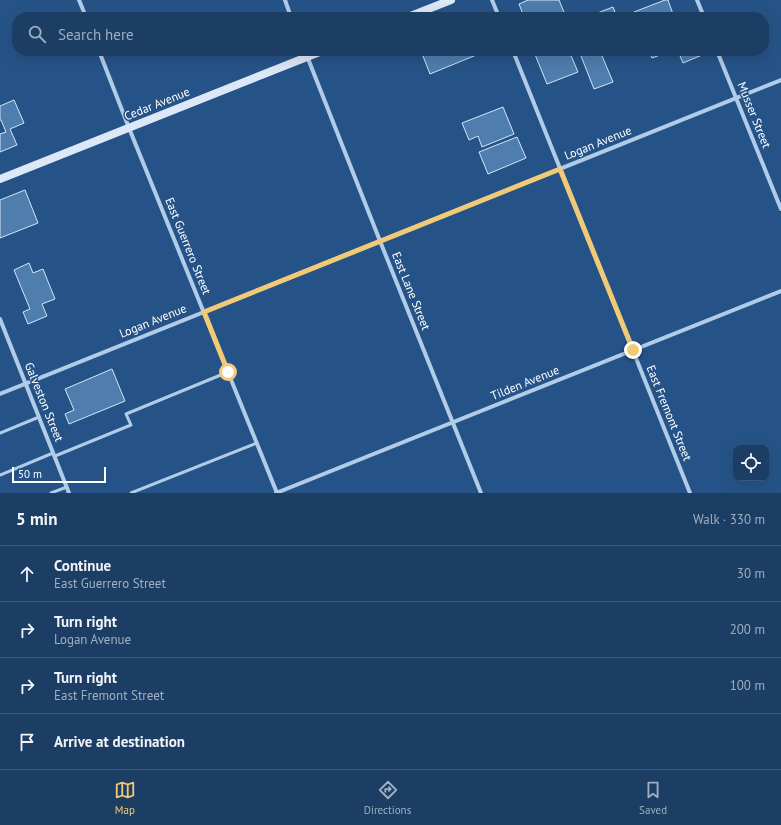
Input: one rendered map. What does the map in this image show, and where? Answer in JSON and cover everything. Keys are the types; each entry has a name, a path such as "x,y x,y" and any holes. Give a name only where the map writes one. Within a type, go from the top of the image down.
{"street":[{"path":"79,0 84,12"},
{"path":"285,0 290,12"},
{"path":"418,12 435,3 451,0"},
{"path":"492,0 497,12"},
{"path":"697,0 702,12"},
{"name":"East Guerrero Street","path":"101,56 277,493"},
{"name":"Cedar Avenue","path":"0,180 301,56"},
{"name":"East Lane Street","path":"307,56 481,493"},
{"name":"East Fremont Street","path":"515,56 690,493"},
{"name":"Musser Street","path":"719,56 781,209"},
{"name":"Logan Avenue","path":"0,394 781,80"},
{"name":"Tilden Avenue","path":"277,493 781,291"},
{"name":"Galveston Street","path":"0,319 69,493"}],"lane":[{"path":"0,474 54,455 130,425 126,414 228,372"},
{"path":"0,433 39,417"},
{"path":"131,493 257,442"},
{"path":"51,493 67,487"}],"building":[{"path":"528,0 559,0 564,12 522,12 519,4"},
{"path":"668,0 672,12 634,12"},
{"path":"613,7 615,12 600,12"},
{"path":"423,56 474,56 430,74"},
{"path":"536,56 571,56 578,72 547,84"},
{"path":"581,56 602,56 613,82 594,89"},
{"path":"680,56 700,56 683,63"},
{"path":"14,100 24,123 10,129 17,145 0,152 0,134 6,132 0,120 0,106"},
{"path":"503,107 514,134 482,147 478,136 469,140 462,123"},
{"path":"517,137 526,158 488,174 479,152"},
{"path":"25,190 38,223 0,238 0,200"},
{"path":"29,263 33,273 43,269 55,299 42,304 47,316 28,324 23,312 30,309 14,270"},
{"path":"112,369 125,401 69,424 65,414 74,410 65,389"}],"route":[{"path":"228,372 204,312 560,169 633,350"}]}
